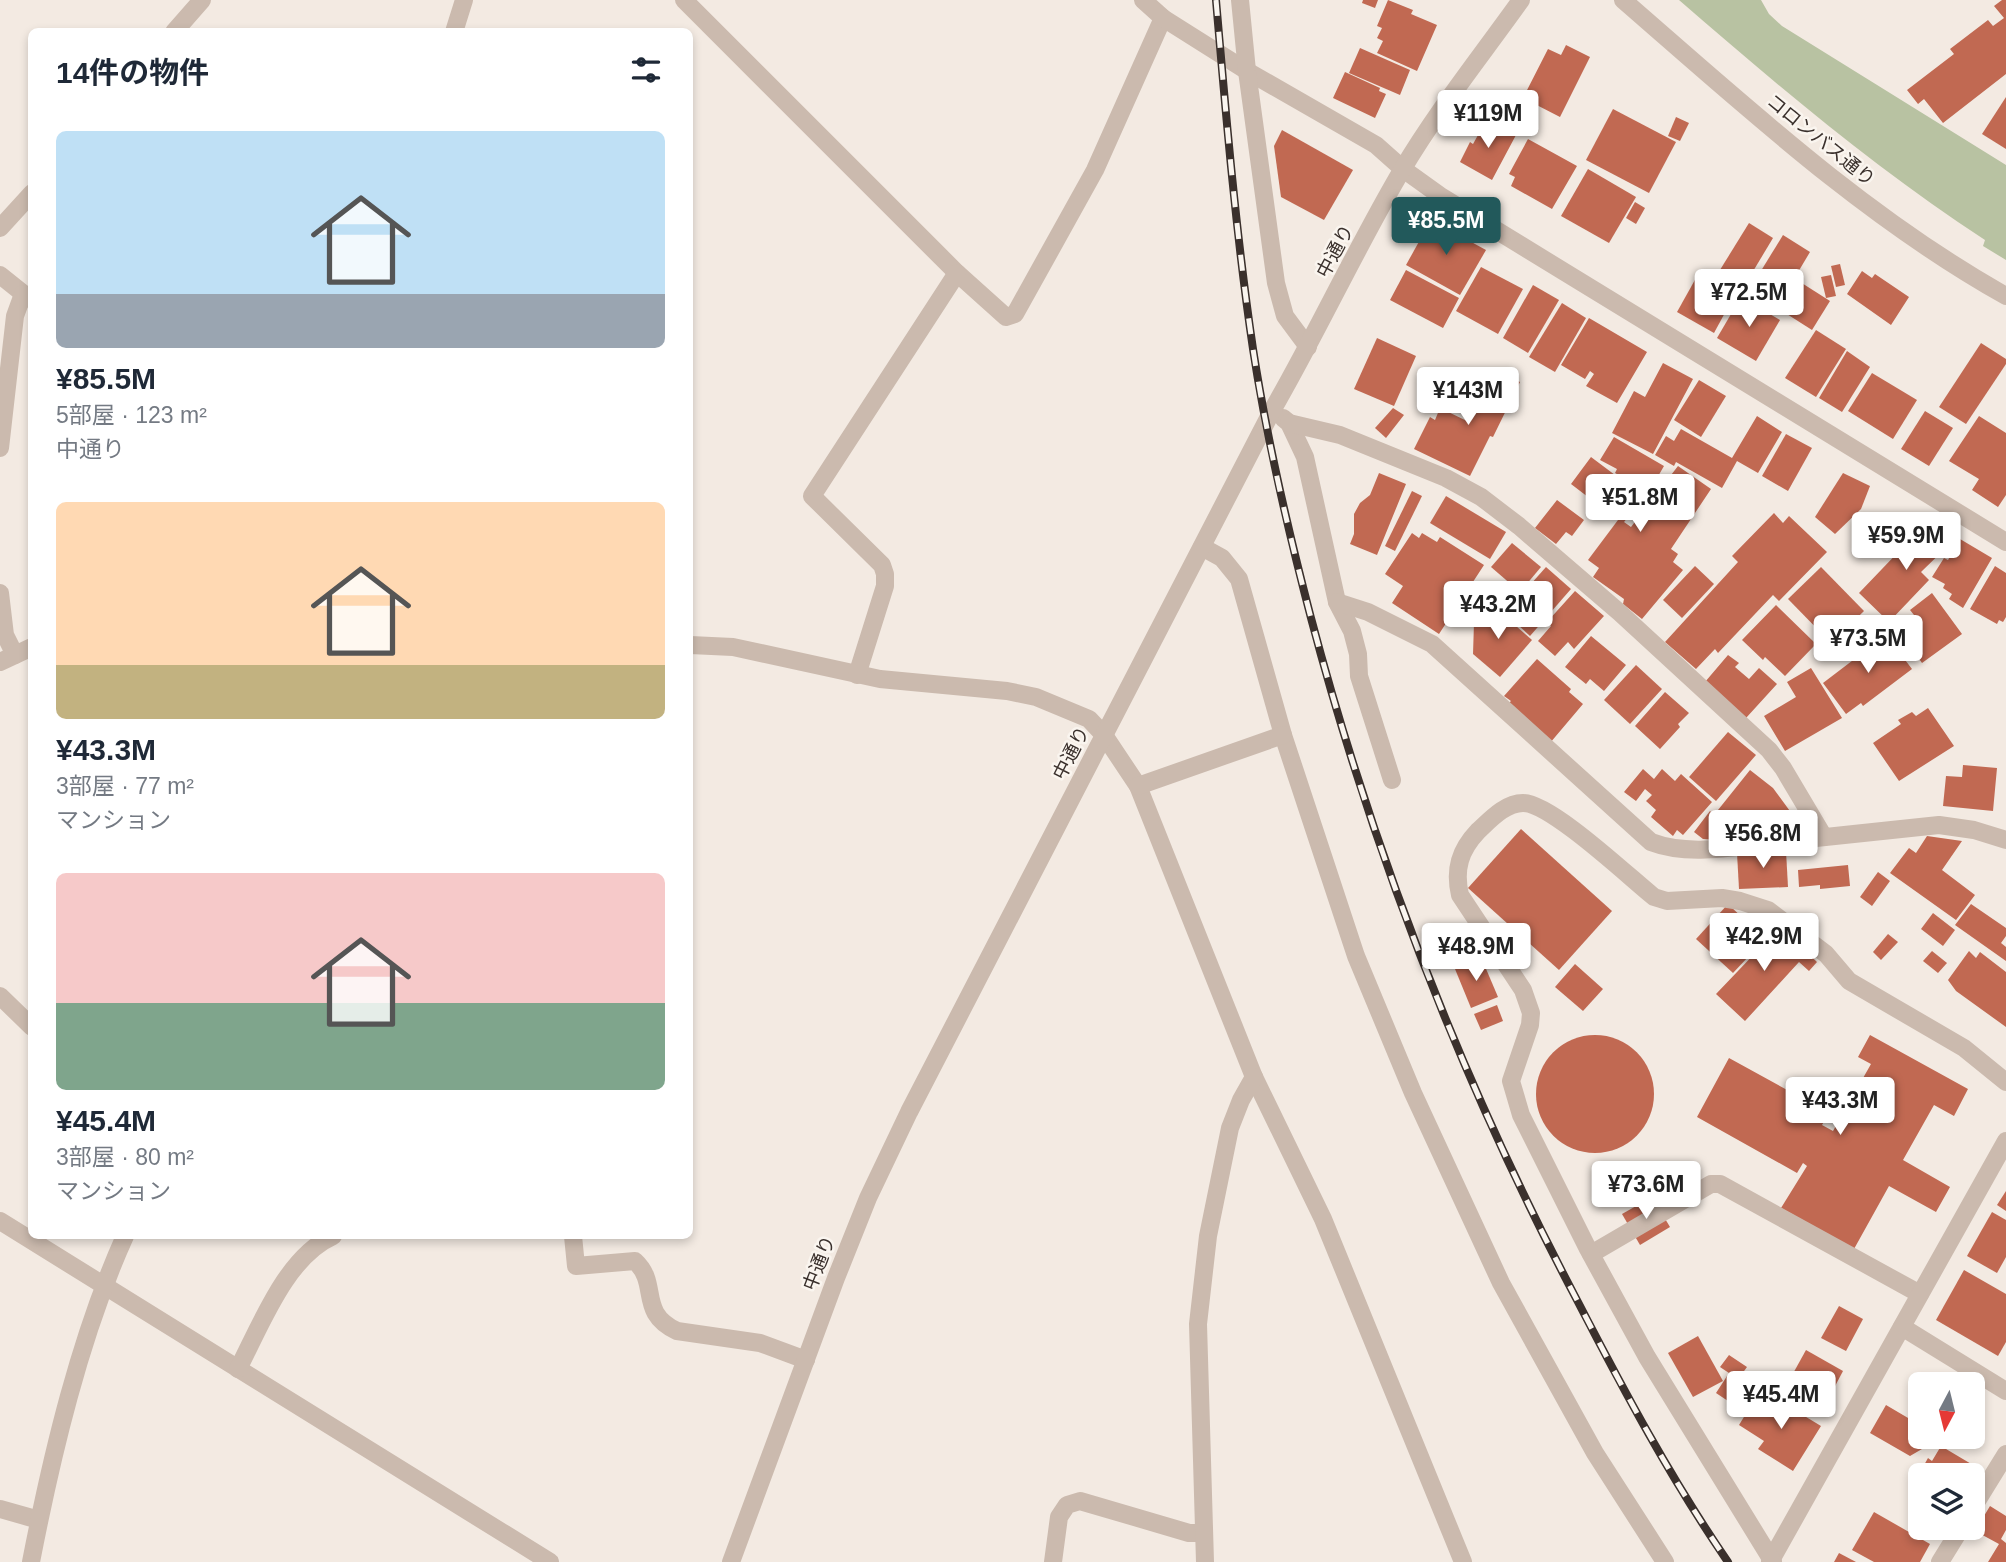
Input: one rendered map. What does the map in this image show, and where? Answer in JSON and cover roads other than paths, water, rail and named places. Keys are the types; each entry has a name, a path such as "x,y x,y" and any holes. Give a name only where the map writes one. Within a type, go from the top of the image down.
{"street":[{"path":"178,28 202,0"},
{"path":"455,28 464,0"},
{"path":"684,0 957,272 1006,317 1015,314 1095,170 1163,18"},
{"path":"1143,0 1163,18 1247,71 1376,145 1403,169 1442,197 2006,542"},
{"path":"1240,0 1276,283 1285,316 1308,347"},
{"name":"中通り","path":"731,1562 835,1278 868,1198 909,1112 1273,409 1403,169 1521,0"},
{"name":"コロンバス通り","path":"1623,0 1844,187 1936,252 2006,296"},
{"path":"0,228 28,197"},
{"path":"857,675 885,586 885,574 882,565 812,496 957,272"},
{"path":"0,275 27,297 15,316 0,448"},
{"path":"1273,409 1289,423 1305,457 1337,603 1352,631 1358,654 1359,676 1392,780"},
{"path":"1289,423 1340,435 1446,478 1481,497 1512,520 1619,612 1769,750 1783,768 1824,837"},
{"path":"1202,547 1222,558 1239,579 1283,735 1356,956 1413,1093 1501,1283 1595,1453 1665,1562"},
{"path":"0,593 7,658 28,649"},
{"path":"1337,603 1367,612 1432,645 1651,842 1679,849 1939,825 1974,830 2006,840"},
{"path":"693,645 733,647 857,675 1007,691 1036,697 1088,719 1104,735 1138,786 1254,1077 1323,1219 1463,1562"},
{"path":"1138,786 1283,735"},
{"path":"2006,1082 1964,1048 1849,981 1826,954 1768,911 1722,898 1667,901 1654,897 1550,812 1522,803 1507,807 1466,844 1460,858 1457,880 1460,895 1523,990 1531,1013 1530,1025 1511,1081 1521,1115 1591,1254 1647,1357 1771,1561 2006,1141"},
{"path":"0,996 28,1023"},
{"path":"1205,1562 1198,1324 1208,1236 1230,1128 1254,1077"},
{"path":"1591,1254 1711,1184 1720,1184 1920,1294"},
{"path":"0,1221 28,1238"},
{"path":"29,1239 550,1562"},
{"path":"31,1562 50,1468 103,1284 124,1239"},
{"path":"238,1369 278,1291 309,1251 328,1239"},
{"path":"573,1239 576,1266 635,1261 643,1269 655,1316 665,1325 677,1331 760,1343 806,1360"},
{"path":"1902,1327 2006,1391"},
{"path":"1985,1488 2006,1454"},
{"path":"1053,1562 1059,1517 1067,1505 1080,1501 1189,1533 1204,1533"},
{"path":"0,1509 39,1520"},
{"path":"1940,1562 1954,1540"}],"railway":[{"path":"1216,0 1241,262 1265,417 1311,618 1363,795 1425,968 1460,1053 1536,1220 1649,1434 1728,1562"}]}
